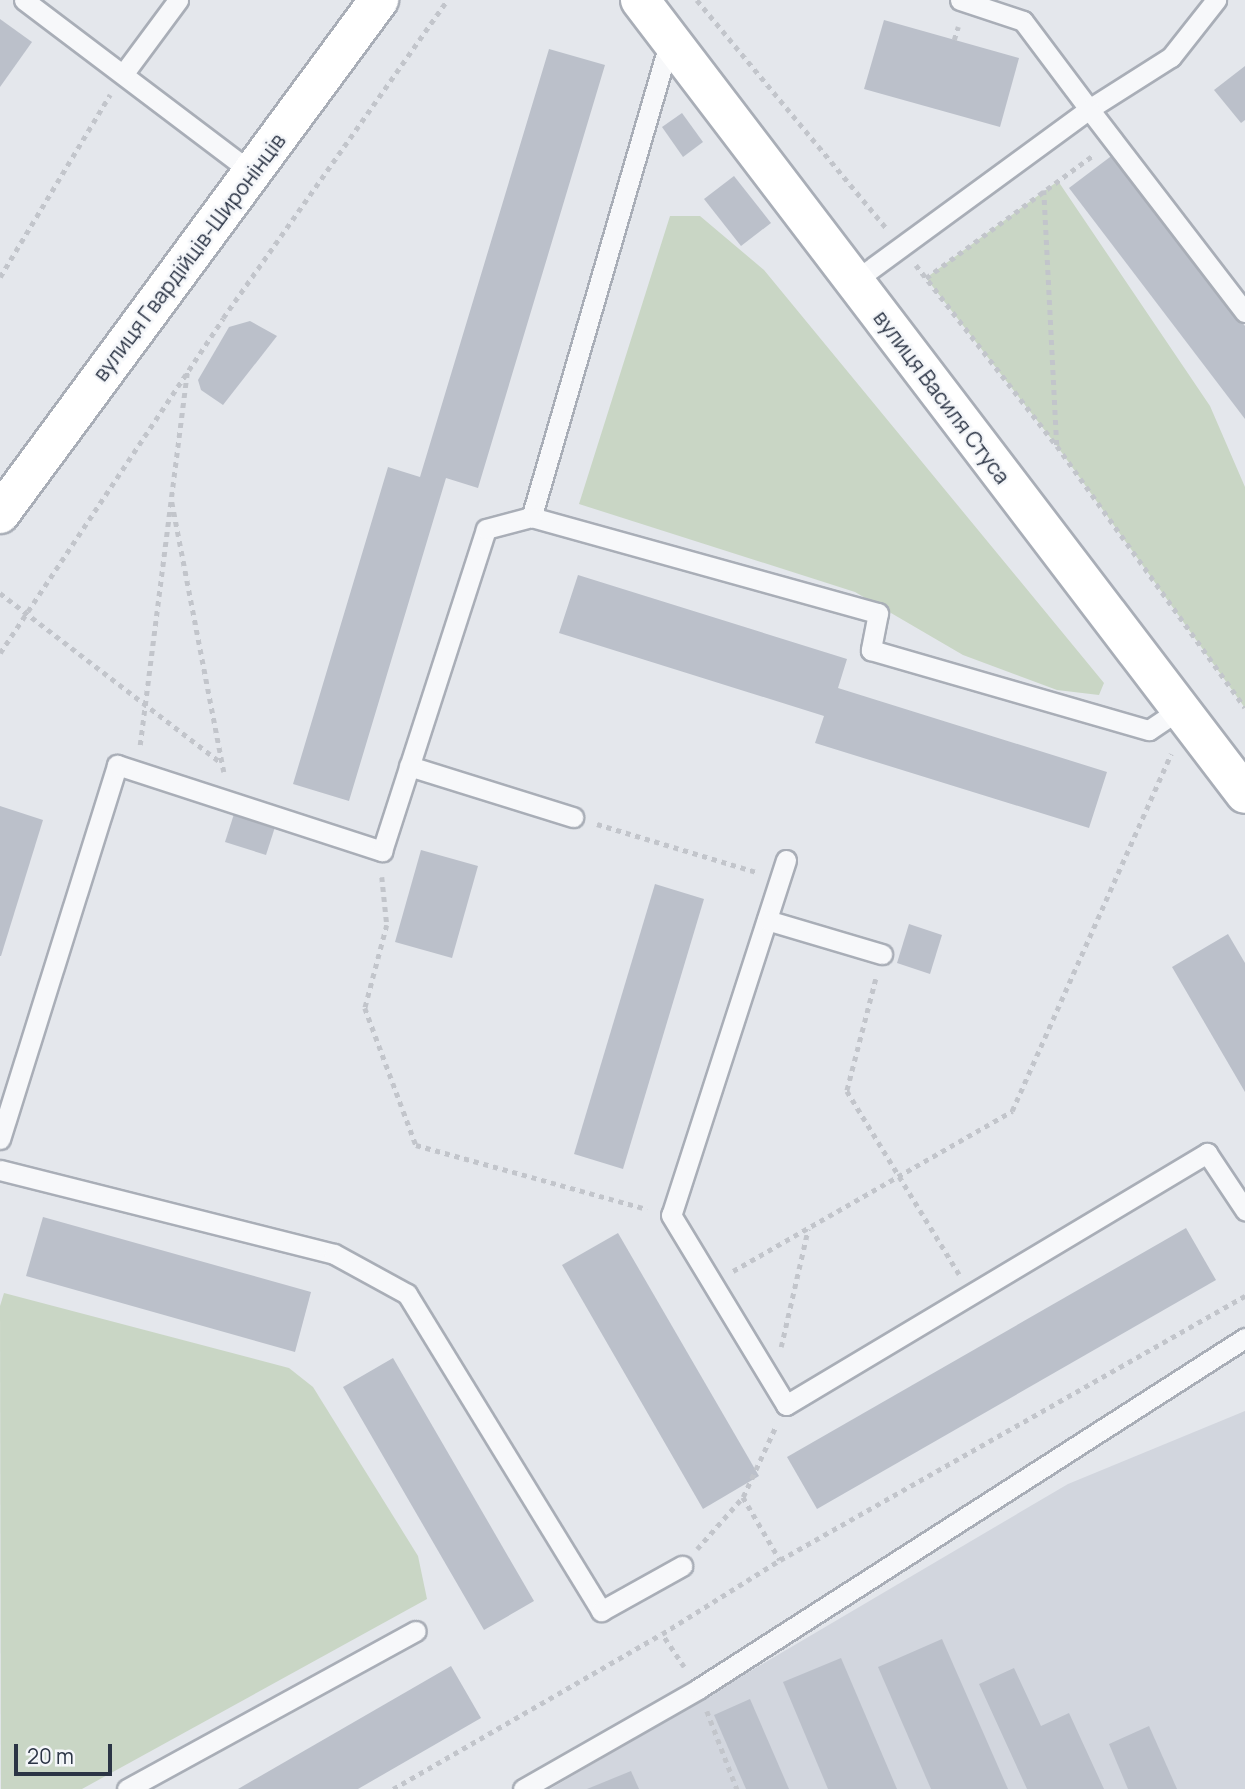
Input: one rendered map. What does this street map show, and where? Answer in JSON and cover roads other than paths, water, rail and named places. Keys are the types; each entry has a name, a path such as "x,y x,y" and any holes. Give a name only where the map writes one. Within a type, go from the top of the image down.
{"street":[{"name":"вулиця Гвардійців-Широнінців","path":"0,514 132,329 254,174 379,0"},
{"name":"вулиця Василя Стуса","path":"640,0 1245,794"}],"lane":[{"path":"24,0 124,73 254,174"},
{"path":"124,73 178,0"},
{"path":"960,0 1023,21 1245,312"},
{"path":"853,282 1089,109 1171,57 1216,0"},
{"path":"531,517 670,40"},
{"path":"0,1139 117,765 382,851 486,529 531,517 878,613 871,650 1149,730 1183,713"},
{"path":"410,766 573,817"},
{"path":"783,870 671,1216 786,1405 1207,1153 1245,1210"},
{"path":"767,920 882,954"},
{"path":"0,1170 334,1254 407,1294 601,1611 682,1566"},
{"path":"523,1789 698,1689 1245,1338"},
{"path":"127,1789 416,1631"}]}
